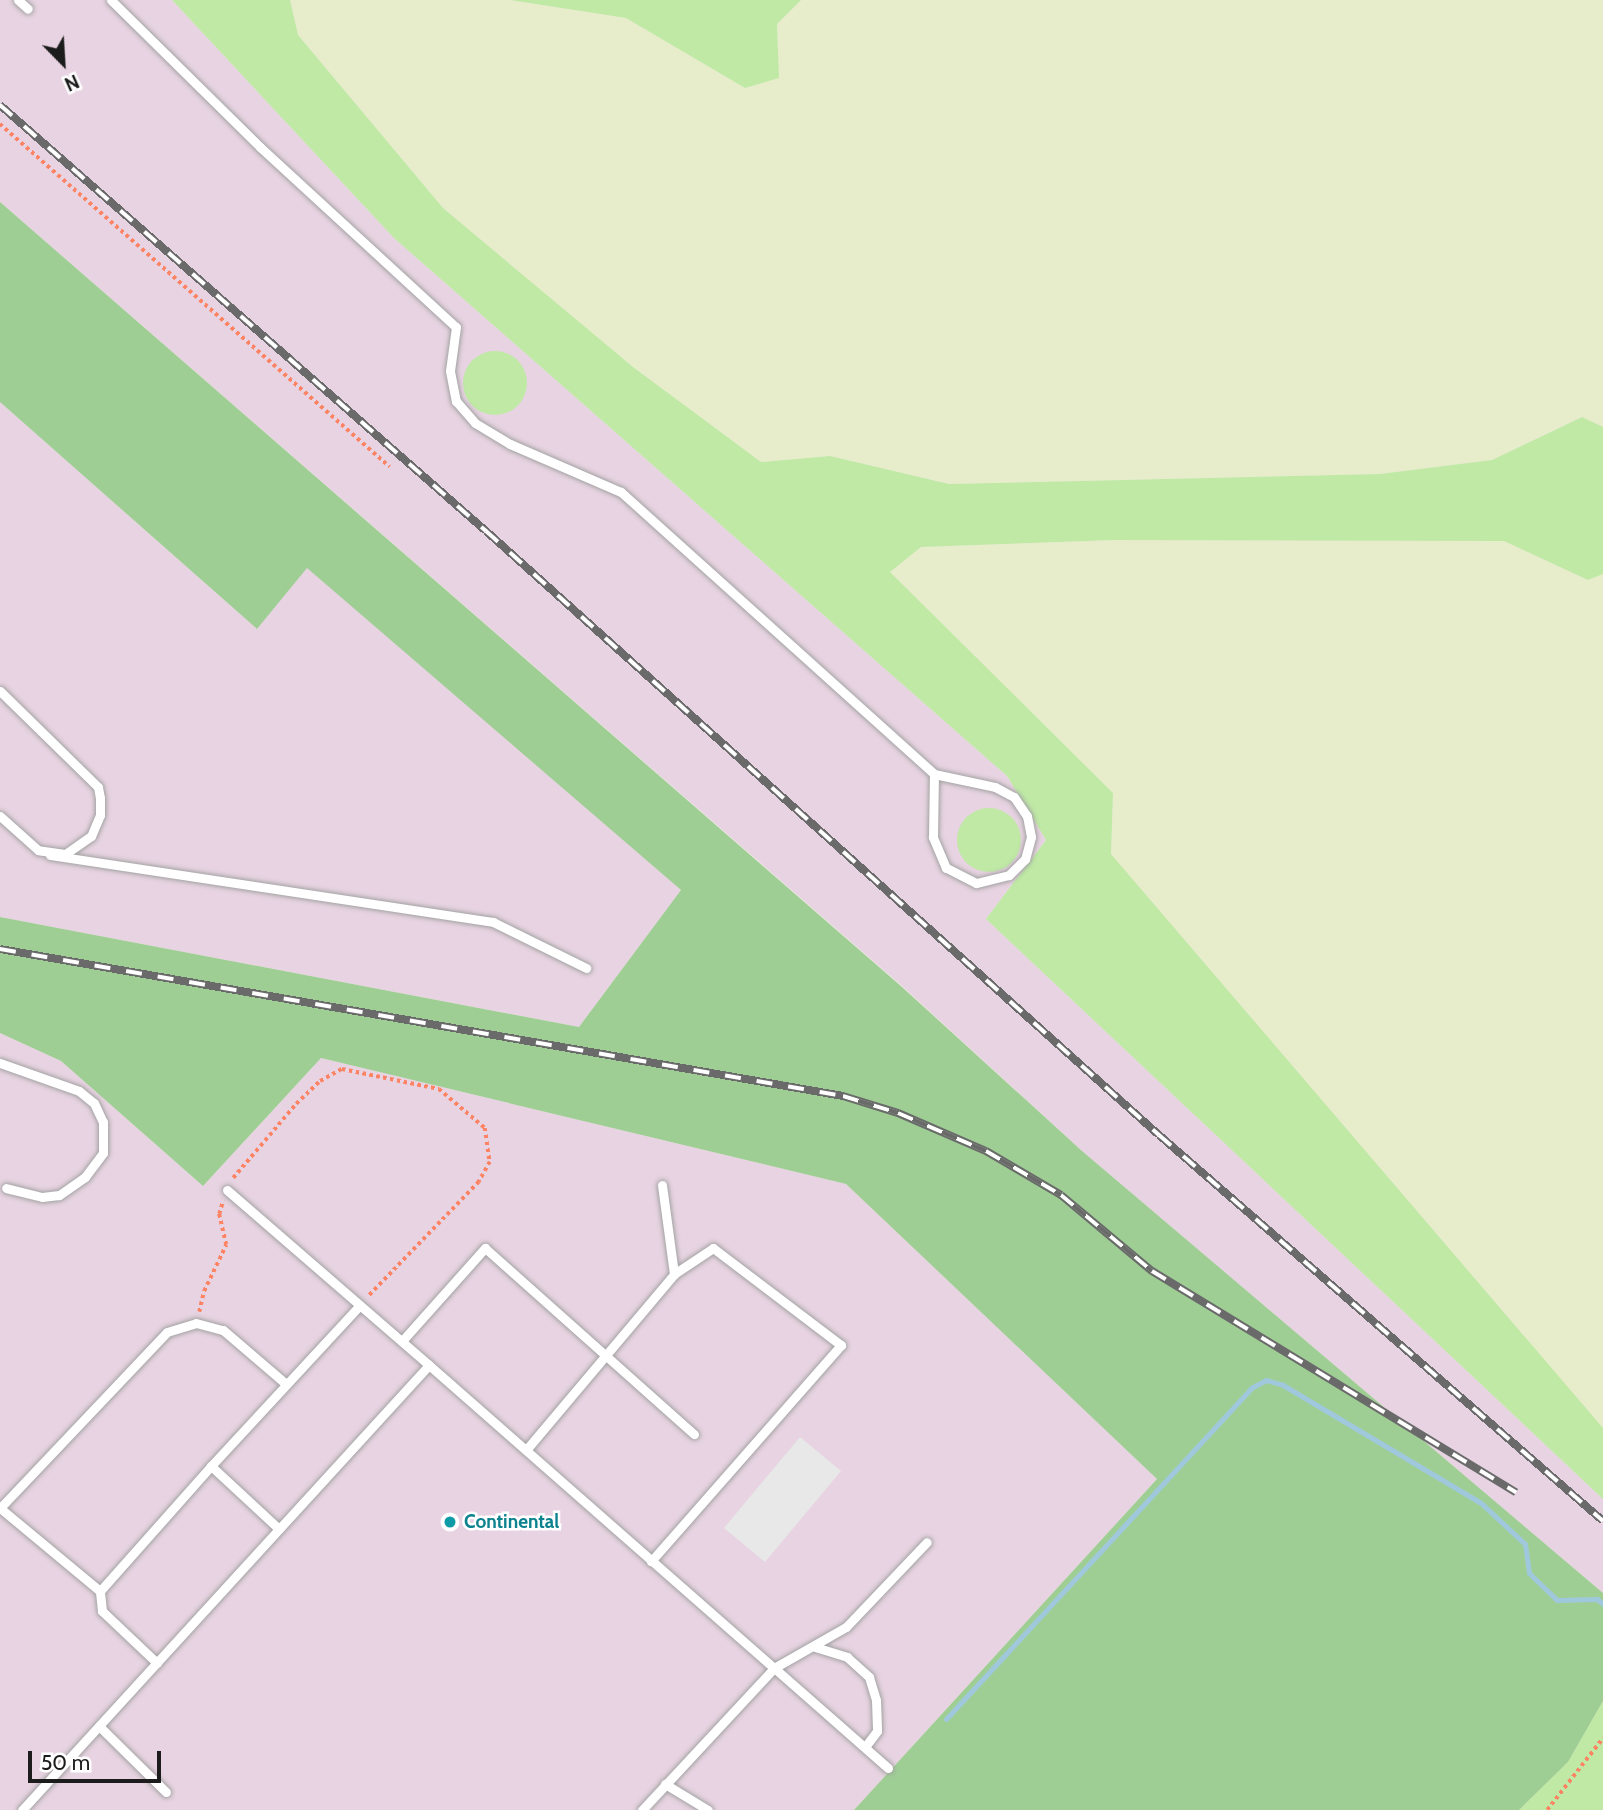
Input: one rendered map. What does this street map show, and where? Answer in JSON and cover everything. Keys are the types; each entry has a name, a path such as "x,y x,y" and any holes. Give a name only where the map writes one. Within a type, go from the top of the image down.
{"lane":[{"path":"18,0 28,9"},
{"path":"111,0 260,147 456,327 450,371 456,401 475,423 510,444 621,492 934,774 995,787 1022,806 1030,826 1029,849 1009,875 976,883 946,868 933,837 934,774"},
{"path":"1,695 98,788 100,816 91,836 65,854 50,855"},
{"path":"0,816 50,855 493,922 586,968"},
{"path":"0,1063 79,1091 94,1103 103,1122 103,1153 85,1177 59,1195 42,1197 6,1188"},
{"path":"662,1185 674,1274"},
{"path":"227,1189 888,1768"},
{"path":"402,1341 485,1248 608,1354 694,1434"},
{"path":"526,1450 674,1274 713,1248 841,1345 650,1561"},
{"path":"100,1591 360,1305"},
{"path":"157,1663 103,1611 100,1591 0,1507 167,1332 196,1323 223,1330 286,1384"},
{"path":"22,1810 429,1364"},
{"path":"211,1466 279,1530"},
{"path":"642,1810 774,1668 793,1654 815,1647 846,1627 927,1542"},
{"path":"815,1647 847,1657 869,1677 876,1700 877,1731 865,1747"},
{"path":"99,1726 166,1792"},
{"path":"665,1784 708,1810"}],"path":[{"path":"0,124 390,467"},
{"path":"196,1323 204,1291 226,1245 219,1214 227,1189 241,1164 320,1081 342,1069 439,1089 485,1128 490,1161 479,1182 360,1305"},
{"path":"1548,1810 1603,1738"}],"shaded area":[{"path":"0,0 172,0 394,238 1007,776 1046,840 986,919 1603,1499 1603,1593 1082,1151 902,986 0,202"},
{"path":"0,402 257,629 307,567 681,890 579,1027 0,917"},
{"path":"0,1033 61,1061 203,1186 321,1058 846,1184 1157,1479 854,1810 0,1810"},
{"path":"800,1437 841,1471 765,1562 724,1528"}],"green space":[{"path":"172,0 290,0 298,35 443,208 633,367 761,462 830,456 949,484 1380,474 1492,460 1582,417 1603,427 1603,574 1588,580 1504,541 1115,540 921,547 890,572 1113,793 1111,854 1603,1428 1603,1499 986,919 1046,840 1007,776 394,238"},
{"path":"290,0 510,0 626,18 745,88 778,78 777,24 801,0 1603,0 1603,427 1581,417 1492,460 1380,474 949,484 830,456 761,462 633,367 443,208 298,35"},
{"path":"510,0 801,0 777,24 779,78 745,88 626,18"},
{"path":"0,202 902,987 1082,1151 1603,1593 1603,1701 1568,1762 1519,1810 854,1810 1157,1479 846,1184 321,1058 203,1186 61,1061 0,1033 0,917 579,1027 681,890 307,568 257,629 0,402"},
{"path":"489,351 501,351 518,360 525,371 525,395 518,406 501,415 489,415 477,410 468,401 463,389 463,377 468,365 477,356"},
{"path":"1115,540 1504,541 1588,580 1603,574 1603,1428 1111,854 1113,793 890,572 921,547"},
{"path":"983,808 995,808 1012,817 1019,828 1019,852 1012,863 995,872 983,872 971,867 962,858 957,846 957,834 962,822 971,813"},
{"path":"1603,1701 1603,1810 1519,1810 1568,1762"}],"waterway":[{"path":"946,1719 1251,1388 1266,1380 1283,1385 1481,1503 1525,1544 1529,1573 1557,1600 1597,1599 1603,1604"}],"railway":[{"path":"0,105 486,531 1159,1135 1603,1521"},
{"path":"0,949 843,1096 898,1113 986,1151 1061,1195 1152,1271 1516,1492"}],"place":[{"name":"Continental","path":"450,1522"}]}
